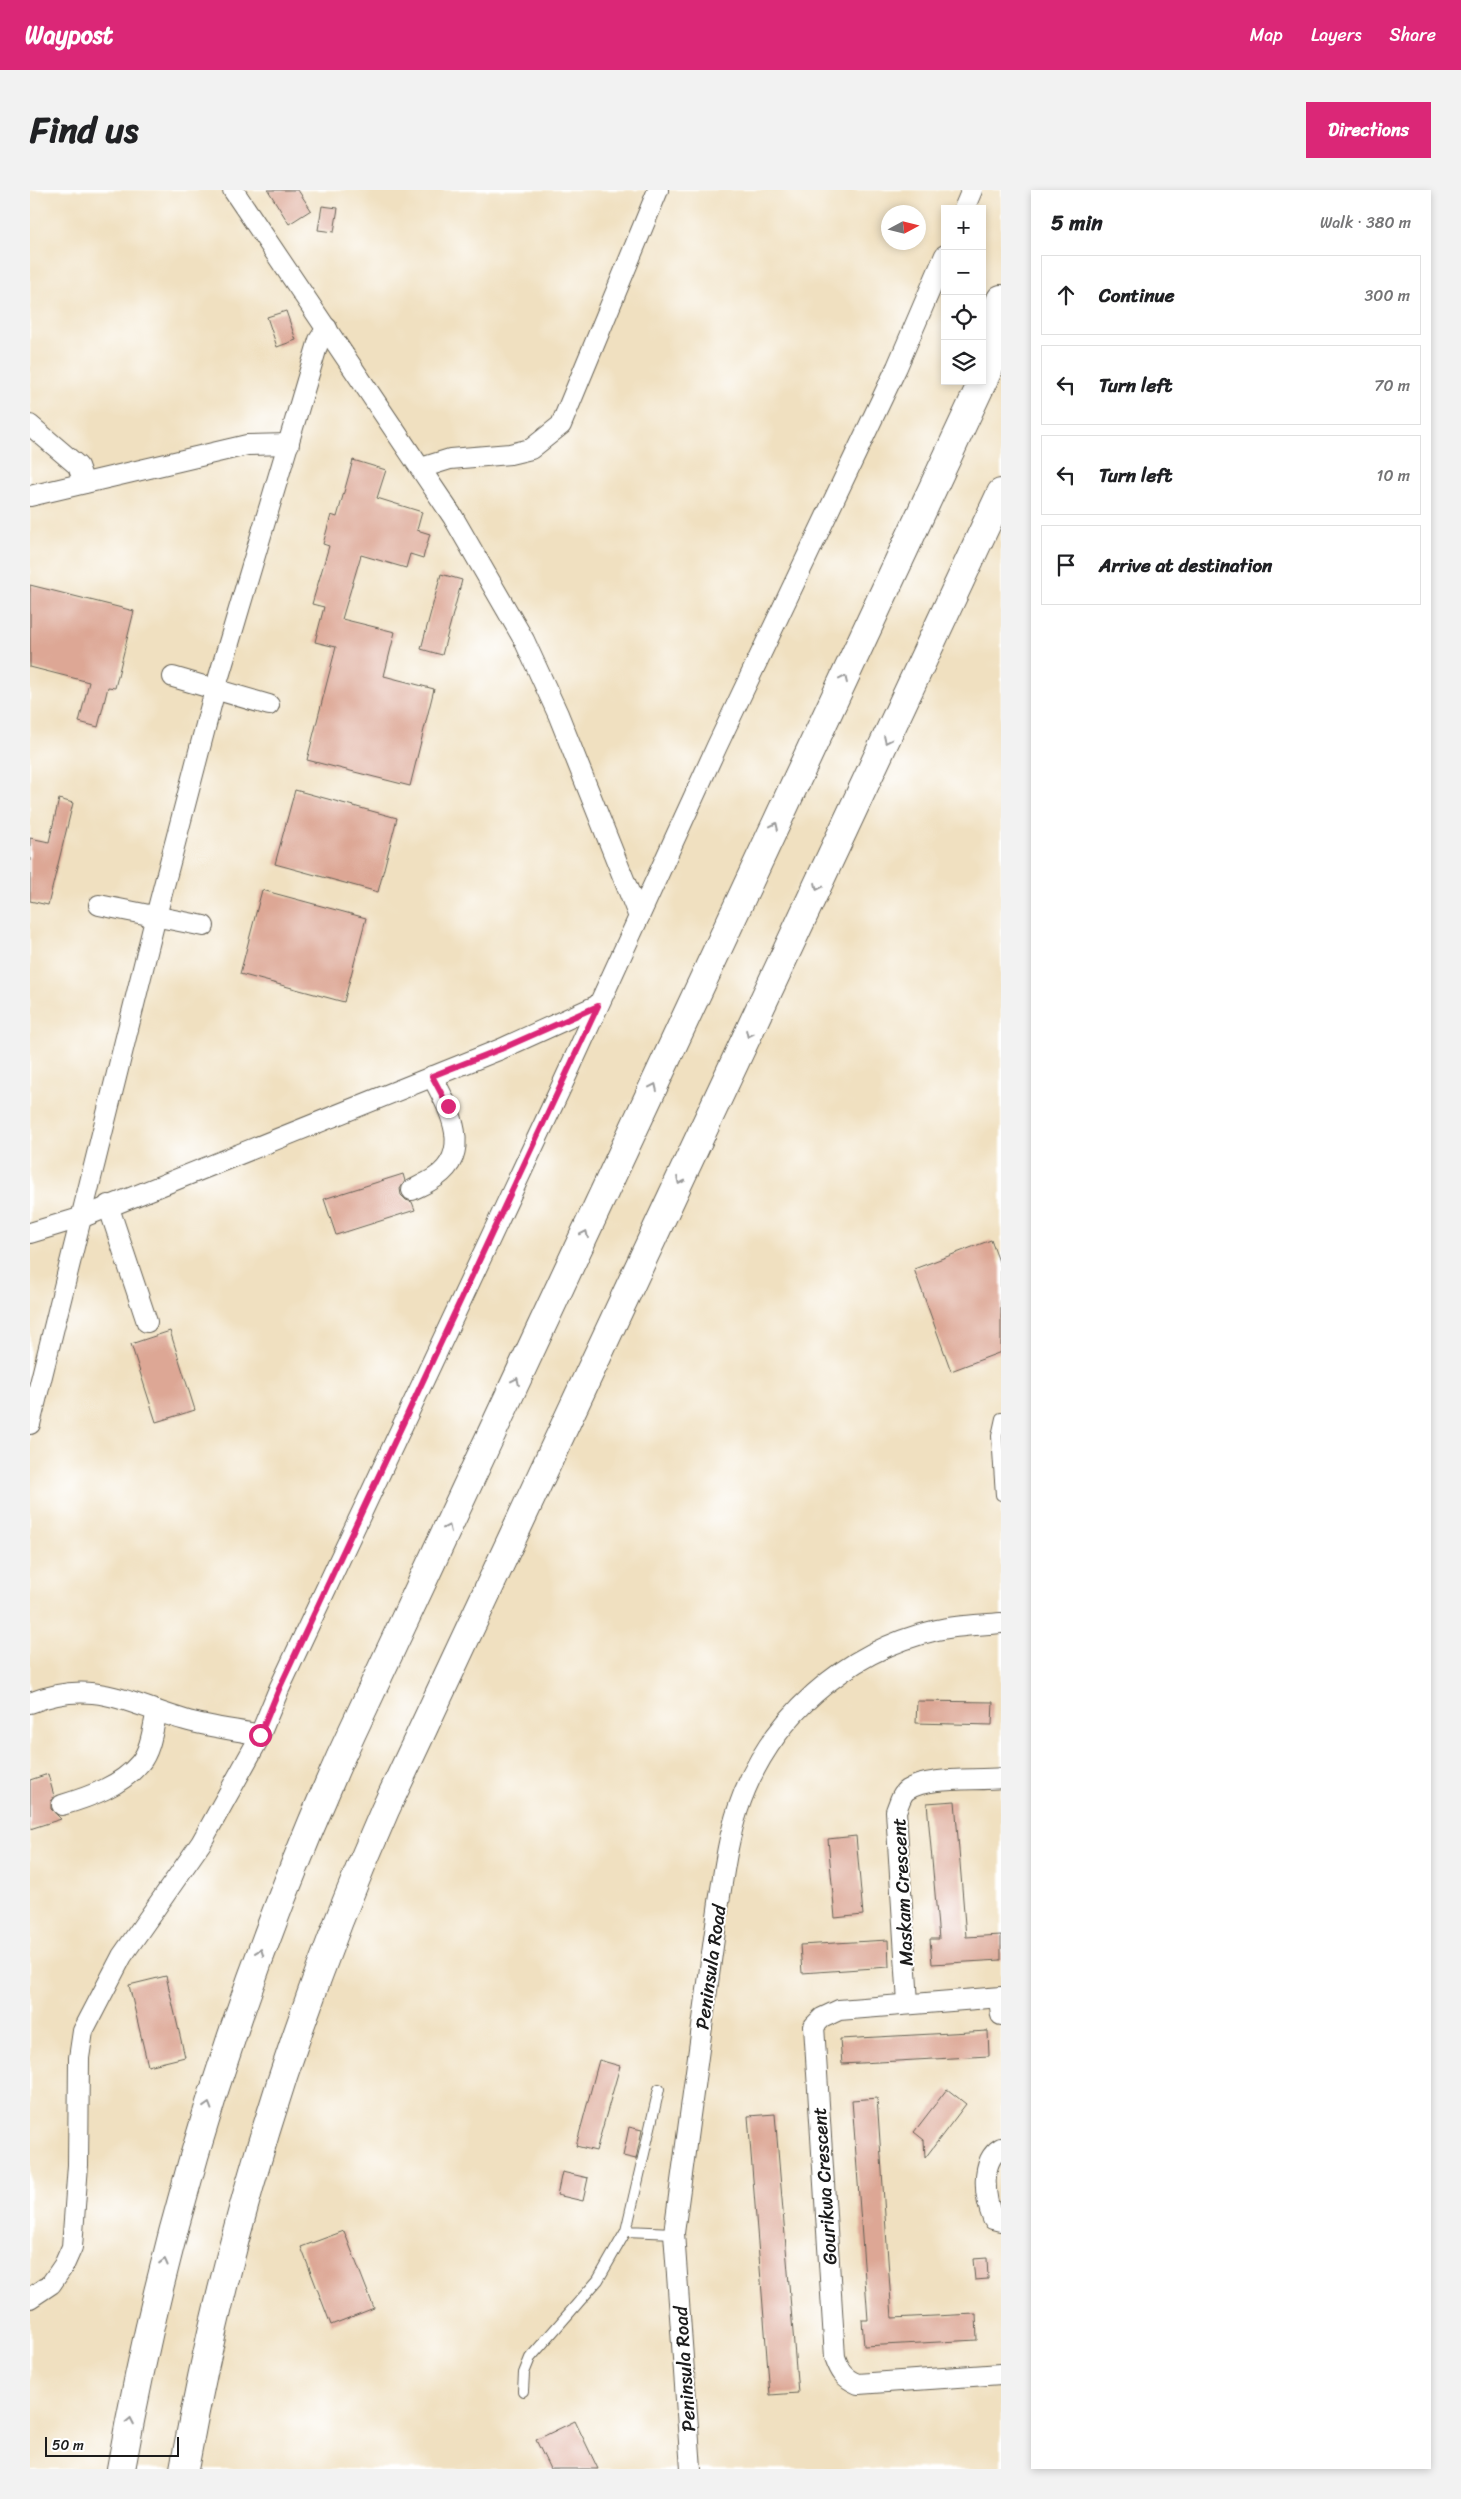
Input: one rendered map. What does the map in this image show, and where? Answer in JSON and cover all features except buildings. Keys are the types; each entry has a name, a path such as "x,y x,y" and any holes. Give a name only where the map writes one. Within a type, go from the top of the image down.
{"highway":[{"path":"985,340 1001,299"},
{"path":"121,2469 154,2305 195,2149 244,1995 296,1860 341,1756 1001,342"},
{"path":"898,563 967,385"},
{"path":"184,2469 213,2328 255,2164 300,2027 354,1884 390,1801 908,696 1001,493"},
{"path":"908,696 1001,513"}],"street":[{"path":"232,190 453,517 524,640 558,714 639,917"},
{"path":"421,468 450,459 510,454 531,449 561,425 658,190"},
{"path":"966,205 972,190"},
{"path":"30,2298 51,2284 64,2265 72,2247 78,2165 79,2058 83,2032 122,1956 200,1843 260,1735 279,1689 598,1006 786,597 898,367 941,265"},
{"path":"30,1424 83,1217 156,916 216,690 319,340 327,328"},
{"path":"30,425 78,466 84,483"},
{"path":"30,496 247,446 289,444"},
{"path":"173,678 269,705"},
{"path":"98,905 204,926"},
{"path":"30,1233 83,1217 108,1205 501,1049 598,1006"},
{"path":"412,1190 437,1177 448,1163 456,1148 456,1128 432,1076"},
{"path":"108,1205 147,1322"},
{"name":"Peninsula Road","path":"691,2469 674,2233 725,1863 738,1809 764,1754 777,1734 805,1700 842,1671 882,1648 930,1632 965,1626 1001,1623"},
{"path":"30,1703 70,1691 102,1693 186,1721 260,1735"},
{"path":"62,1806 91,1796 120,1780 141,1762 150,1741 157,1711"},
{"name":"Maskam Crescent","path":"908,2003 896,1811 901,1798 906,1790 923,1784 1001,1778"},
{"name":"Gourikwa Crescent","path":"1000,2003 908,2003 839,2010 822,2018 814,2026 835,2357 846,2378 858,2384 1001,2374"},
{"path":"1001,2148 990,2158 986,2169 988,2208 993,2219 1001,2221"}],"lane":[{"path":"1001,1418 997,1436 1001,1495"},
{"path":"523,2391 524,2373 530,2358 598,2280 626,2231 659,2089"},
{"path":"626,2231 674,2233"}],"route":[{"path":"260,1735 279,1689 598,1006 501,1049 432,1076 448,1106"}]}
